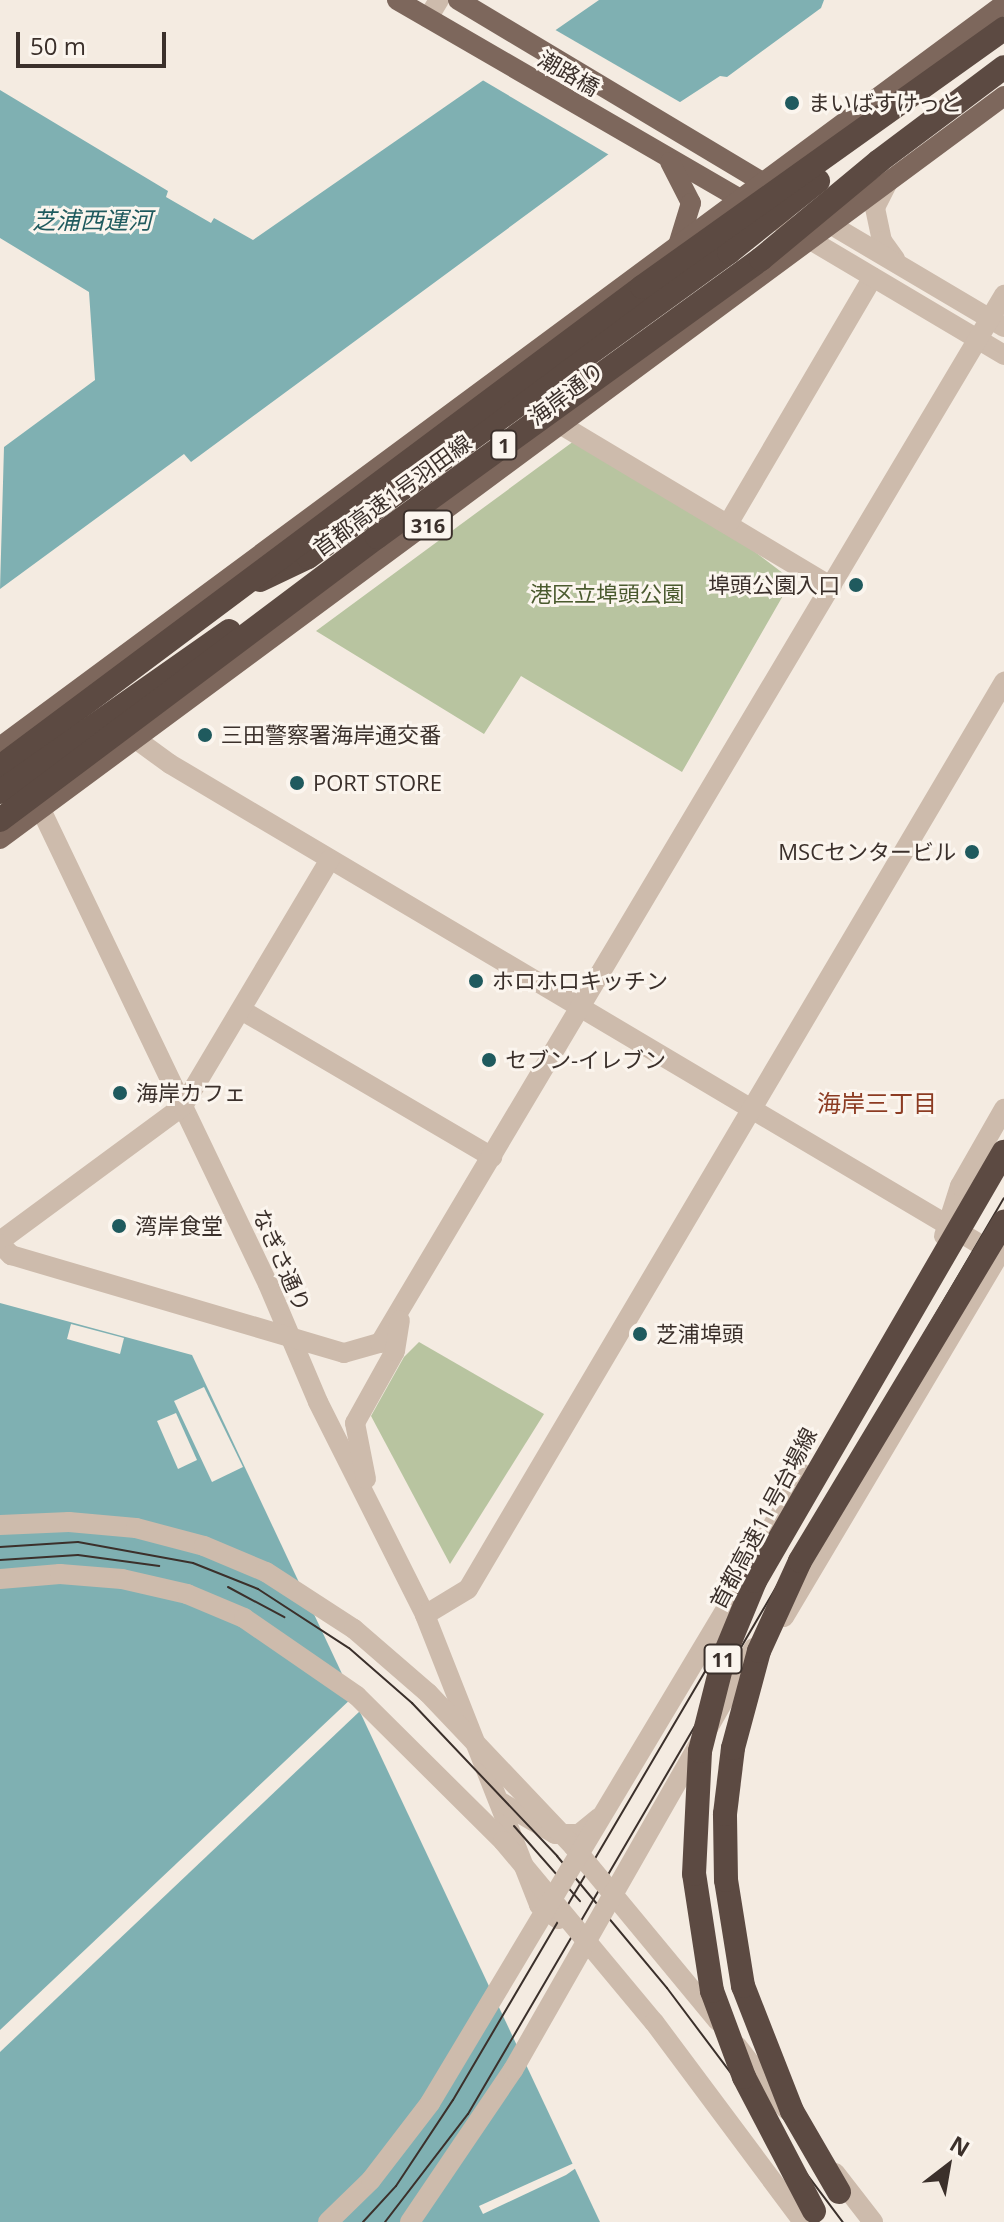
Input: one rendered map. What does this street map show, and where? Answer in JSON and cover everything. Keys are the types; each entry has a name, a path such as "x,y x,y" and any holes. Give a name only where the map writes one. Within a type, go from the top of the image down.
{"highway":[{"name":"首都高速1号羽田線","path":"0,767 642,287 1004,29"},
{"name":"首都高速1号羽田線","path":"0,820 377,537 761,259 879,161 1004,67"},
{"path":"178,619 308,557 729,252 842,163 861,133"},
{"path":"0,792 161,674 377,537"},
{"name":"首都高速11号台場線","path":"813,2218 754,2100 712,1991 694,1874 700,1751 724,1656 755,1581 1004,1152"},
{"name":"11","path":"860,2222 839,2192 771,2067 740,1975 725,1864 733,1748 748,1684 779,1600 824,1516 1004,1221"}],"main road":[{"name":"潮路橋","path":"397,0 739,198"},
{"name":"潮路橋","path":"458,0 761,181"},
{"path":"0,749 761,181 1004,4"},
{"name":"海岸通り","path":"0,839 563,426 1004,96"},
{"path":"662,156 691,203 678,243"}],"street":[{"path":"428,18 439,0"},
{"path":"889,180 875,208 877,228 889,253 911,272"},
{"path":"761,181 997,323"},
{"path":"739,198 1004,355"},
{"path":"728,524 873,277"},
{"path":"330,859 243,1011 183,1106 0,1242 11,1255 290,1338 358,1352 380,1343 402,1312 978,339 997,323 1004,295"},
{"path":"563,426 832,587"},
{"path":"425,1615 468,1589 1004,682"},
{"path":"80,691 135,740 330,859 949,1228 1001,1250"},
{"name":"なぎさ通り","path":"0,749 43,807 290,1338 425,1615 539,1905 569,1928 605,1921 1001,1250"},
{"path":"243,1011 492,1157"},
{"path":"499,1801 555,1834 579,1834 598,1820 949,1228 960,1186 1004,1109"},
{"path":"328,2222 392,2155 462,2053 1004,1140"},
{"path":"410,2222 513,2070 1004,1221"},
{"path":"373,1511 355,1423 395,1351 402,1312"},
{"path":"0,1525 103,1524 204,1546 296,1589 381,1650 472,1737 627,1909 873,2222"},
{"path":"0,1579 91,1576 187,1594 244,1618 330,1674 445,1779 565,1913 813,2218"}],"green space":[{"name":"港区立埠頭公園","path":"574,441 738,539 792,580 682,772 521,676 484,734 316,631"},
{"path":"419,1342 544,1414 450,1564 371,1416 404,1357"}],"water":[{"name":"芝浦西運河","path":"599,0 824,0 821,8 727,77 720,76 674,106 191,462 184,454 0,589 4,447 95,380 89,292 0,238 0,90 168,191 166,197 211,223 214,218 253,240"},
{"path":"0,1303 192,1355 600,2222 0,2222"}],"pier":[{"path":"552,28 685,105 611,156 479,78"},
{"path":"71,1324 124,1338 120,1354 67,1339"},
{"path":"204,1387 243,1467 212,1482 174,1401"},
{"path":"176,1413 197,1460 178,1469 157,1421"},
{"path":"354,1696 360,1711 0,2052 0,2030"},
{"path":"574,2163 576,2168 566,2175 483,2214 479,2206"}],"tram line":[{"path":"363,2222 396,2186 453,2100 1004,1163"},
{"path":"385,2222 468,2114 1004,1198"},
{"path":"0,1547 78,1542 193,1563 258,1589 349,1648 412,1703 557,1856 667,1988 843,2222"},
{"path":"0,1560 78,1555 159,1566"},
{"path":"228,1587 284,1617"},
{"path":"514,1826 580,1901"}],"place":[{"name":"まいばすけっと","path":"792,103"},
{"name":"埠頭公園入口","path":"856,585"},
{"name":"三田警察署海岸通交番","path":"205,735"},
{"name":"PORT STORE","path":"297,783"},
{"name":"MSCセンタービル","path":"972,852"},
{"name":"ホロホロキッチン","path":"476,981"},
{"name":"セブン-イレブン","path":"489,1060"},
{"name":"海岸カフェ","path":"120,1093"},
{"name":"湾岸食堂","path":"119,1226"},
{"name":"芝浦埠頭","path":"640,1334"}],"district":[{"name":"海岸三丁目","path":"877,1103"}]}
